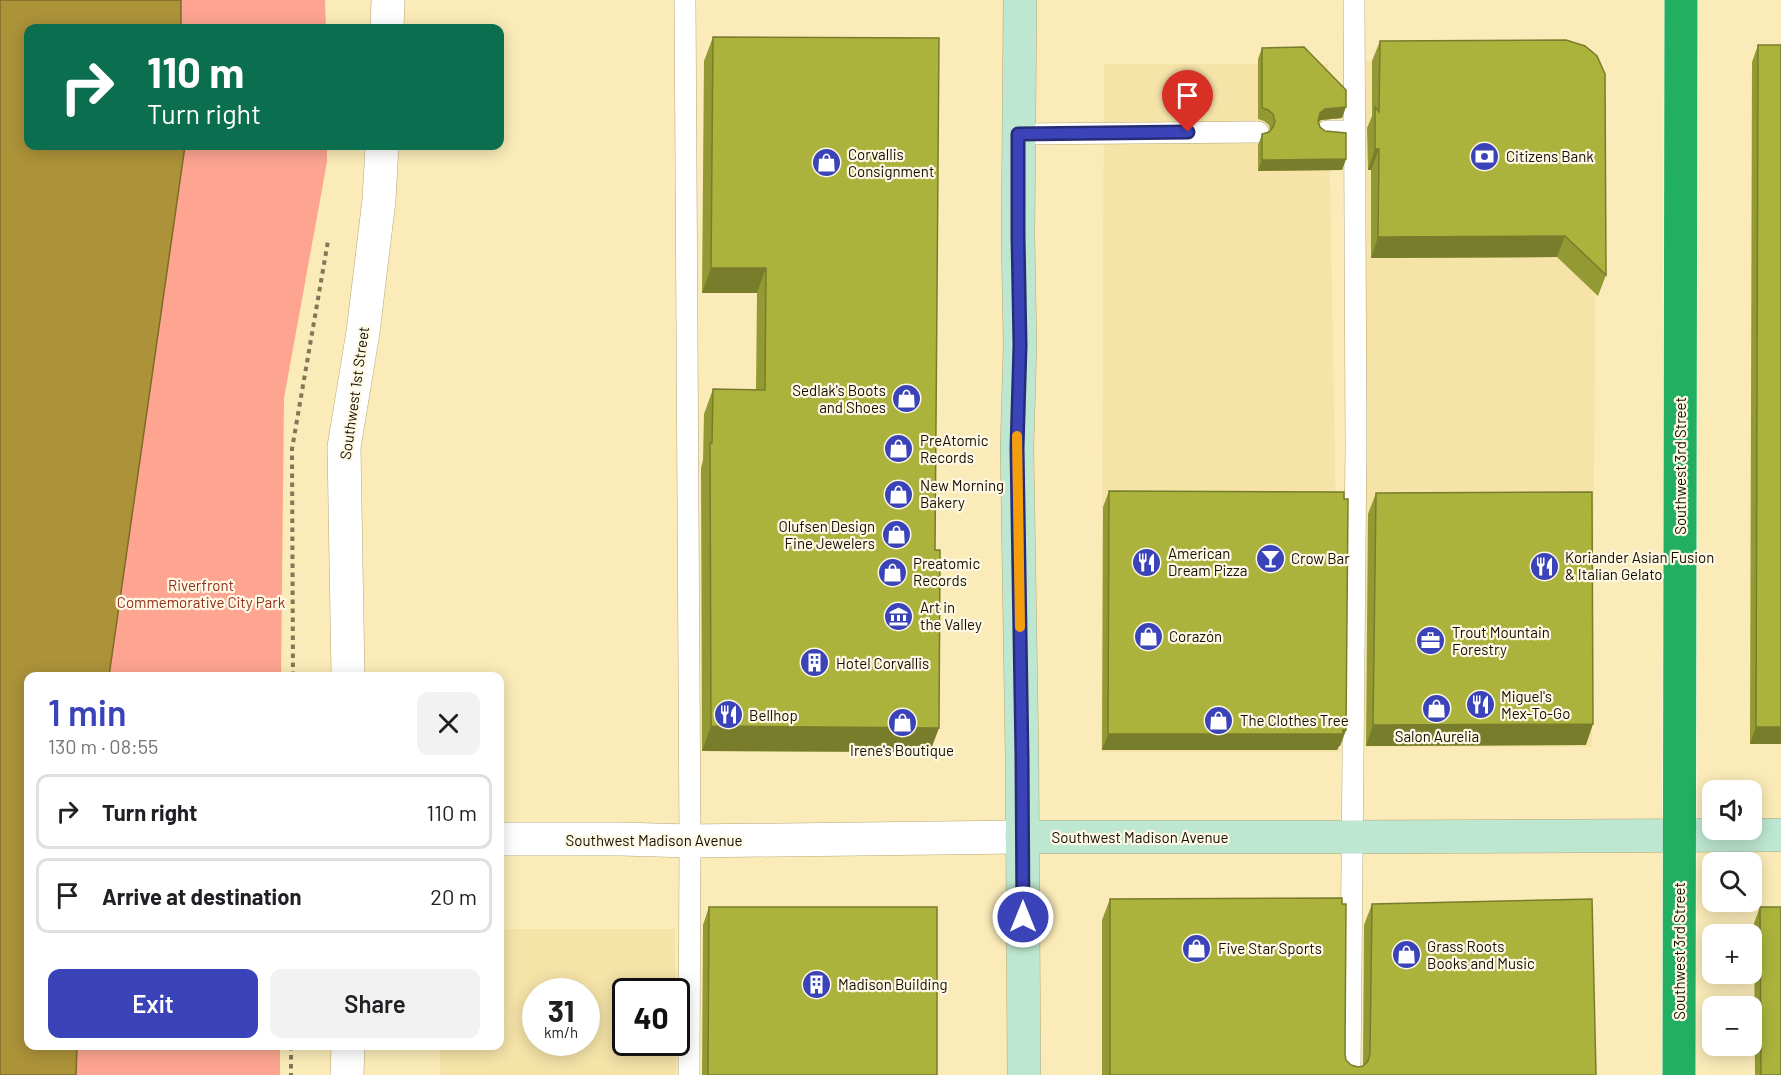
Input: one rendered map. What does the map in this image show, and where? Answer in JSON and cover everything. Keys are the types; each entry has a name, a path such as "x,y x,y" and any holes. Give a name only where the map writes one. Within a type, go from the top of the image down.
{"highway":[{"name":"Southwest 3rd Street","path":"1679,1075 1681,0"}],"street":[{"path":"387,24 388,0"},
{"path":"1020,0 1018,134 1020,345 1017,448 1024,1075"},
{"name":"Southwest 1st Street","path":"348,672 344,447 363,332 379,200 382,150"},
{"name":"Southwest Madison Avenue","path":"504,839 690,841 1022,837 1781,835"},
{"path":"347,1075 348,1050"}],"lane":[{"path":"685,0 690,841 689,1075"},
{"path":"1350,1075 1356,444 1354,0"},
{"path":"1328,131 1354,131"},
{"path":"1018,134 1258,132"}],"path":[{"path":"291,1050 291,1075"}],"shaded area":[{"path":"0,0 181,0 181,24 24,24 24,150 184,150 110,672 24,672 24,1050 77,1050 76,1075 0,1075"},
{"path":"1597,60 1592,747 1362,747 1366,61"},
{"path":"1104,64 1328,64 1340,752 1101,752"},
{"path":"504,929 675,929 676,978 612,978 612,1056 676,1056 676,1075 440,1075 440,1050 504,1050"}],"green space":[{"path":"181,0 325,0 326,24 181,24"},
{"name":"Riverfront Commemorative City Park","path":"184,150 327,150 327,162 284,398 281,672 110,672"},
{"path":"77,1050 280,1050 280,1075 76,1075"}],"building":[{"path":"713,37 939,38 935,550 940,550 939,728 711,726 710,443 712,443 713,389 765,390 766,268 711,268"},
{"path":"1566,40 1585,46 1597,56 1605,74 1606,275 1565,236 1378,237 1379,149 1375,149 1375,107 1379,112 1380,41"},
{"path":"1758,45 1781,45 1781,727 1756,727"},
{"path":"1304,47 1346,90 1346,107 1325,109 1320,113 1318,121 1320,127 1325,131 1346,133 1346,159 1262,160 1262,134 1269,132 1275,122 1273,114 1262,108 1262,48"},
{"path":"1109,491 1344,492 1344,499 1348,499 1346,730 1343,730 1343,734 1108,734"},
{"path":"1592,492 1593,724 1373,725 1376,493"},
{"path":"1342,898 1342,904 1346,904 1345,1054 1346,1060 1351,1065 1358,1067 1368,1061 1370,1054 1372,904 1592,899 1596,1075 1110,1075 1110,899"},
{"name":"Madison Building","path":"709,907 937,907 937,1075 708,1075"},
{"path":"1762,907 1781,907 1781,1075 1761,1075 1762,924 1760,924"}],"slow traffic":[{"path":"1017,436 1020,627"}],"place":[{"name":"Citizens Bank","path":"1485,156"},
{"name":"Corvallis Consignment","path":"827,163"},
{"name":"Sedlak's Boots and Shoes","path":"907,399"},
{"name":"PreAtomic Records","path":"899,449"},
{"name":"New Morning Bakery","path":"899,494"},
{"name":"Olufsen Design Fine Jewelers","path":"896,535"},
{"name":"Crow Bar","path":"1270,558"},
{"name":"American Dream Pizza","path":"1147,562"},
{"name":"Koriander Asian Fusion & Italian Gelato","path":"1544,566"},
{"name":"Preatomic Records","path":"892,572"},
{"name":"Art in the Valley","path":"899,616"},
{"name":"Corazón","path":"1148,636"},
{"name":"Trout Mountain Forestry","path":"1431,641"},
{"name":"Hotel Corvallis","path":"815,663"},
{"name":"Miguel's Mex-To-Go","path":"1480,705"},
{"name":"Salon Aurelia","path":"1437,709"},
{"name":"Bellhop","path":"728,715"},
{"name":"The Clothes Tree","path":"1219,720"},
{"name":"Irene's Boutique","path":"902,723"},
{"name":"Five Star Sports","path":"1197,948"},
{"name":"Grass Roots Books and Music","path":"1406,955"},
{"name":"Madison Building","path":"817,984"}],"route":[{"path":"1023,917 1017,448 1020,345 1018,134 1188,132"}]}
